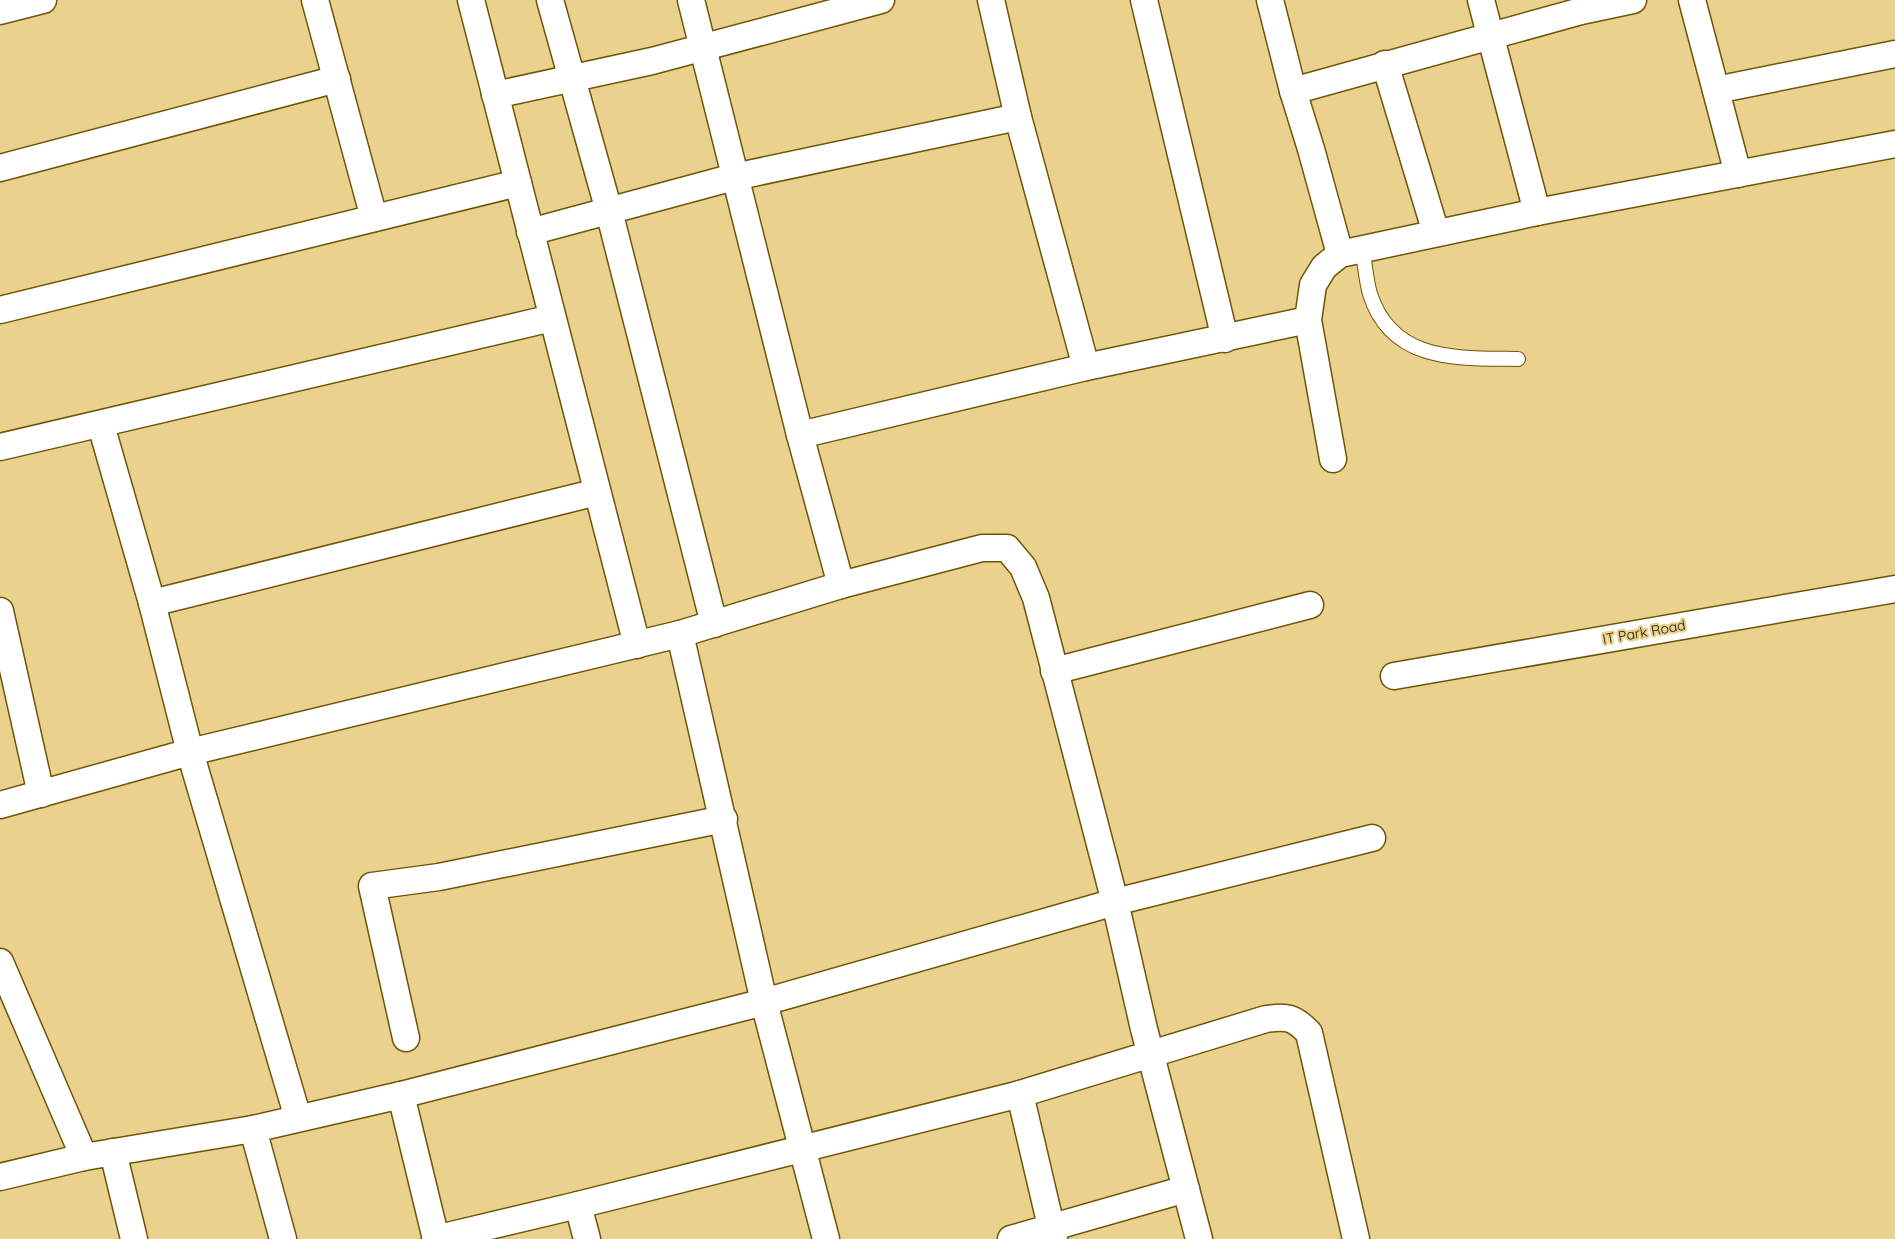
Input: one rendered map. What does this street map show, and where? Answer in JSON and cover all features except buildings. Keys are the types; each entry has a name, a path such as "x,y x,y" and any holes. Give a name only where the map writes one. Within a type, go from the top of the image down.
{"street":[{"path":"0,12 43,0"},
{"path":"315,0 374,218"},
{"path":"471,0 638,645"},
{"path":"550,0 609,211 714,624"},
{"path":"691,0 800,435 841,586"},
{"path":"495,95 652,61 881,0"},
{"path":"991,0 1018,117 1086,368"},
{"path":"1144,0 1225,339"},
{"path":"1270,0 1293,92 1311,149 1351,251"},
{"path":"1481,0 1537,212"},
{"path":"1293,92 1385,64 1490,36 1580,5 1633,0"},
{"path":"1692,0 1738,174"},
{"path":"1716,90 1895,54"},
{"path":"1385,64 1436,233"},
{"path":"0,168 337,78"},
{"path":"530,232 734,177 1018,117"},
{"path":"1333,459 1308,320 1313,285 1324,267 1351,251 1537,212 1895,144"},
{"path":"0,310 518,183"},
{"path":"0,447 101,425 552,318"},
{"path":"800,435 1086,368 1308,320"},
{"path":"101,425 152,603 190,752 298,1118"},
{"path":"152,603 597,492"},
{"path":"0,805 190,752 638,645 841,586 982,548 1007,548 1023,567 1036,598 1115,902 1151,1055 1199,1239"},
{"name":"IT Park Road","path":"1394,676 1895,589"},
{"path":"1054,671 1310,605"},
{"path":"0,611 41,794"},
{"path":"680,634 724,819 764,1002 826,1239"},
{"path":"406,1038 372,886 439,877 724,819"},
{"path":"0,1176 84,1157 253,1129 401,1095 764,1002 1115,902 1372,838"},
{"path":"0,962 84,1157"},
{"path":"401,1095 436,1239 578,1206 1020,1094 1266,1019 1284,1017 1299,1022 1308,1033 1356,1239"},
{"path":"1020,1094 1052,1233"},
{"path":"253,1129 283,1239"},
{"path":"113,1152 134,1239"},
{"path":"1011,1239 1052,1233 1186,1189"},
{"path":"578,1206 586,1239"}],"lane":[{"path":"1351,251 1382,321 1407,344 1430,354 1463,358 1518,359"}]}
